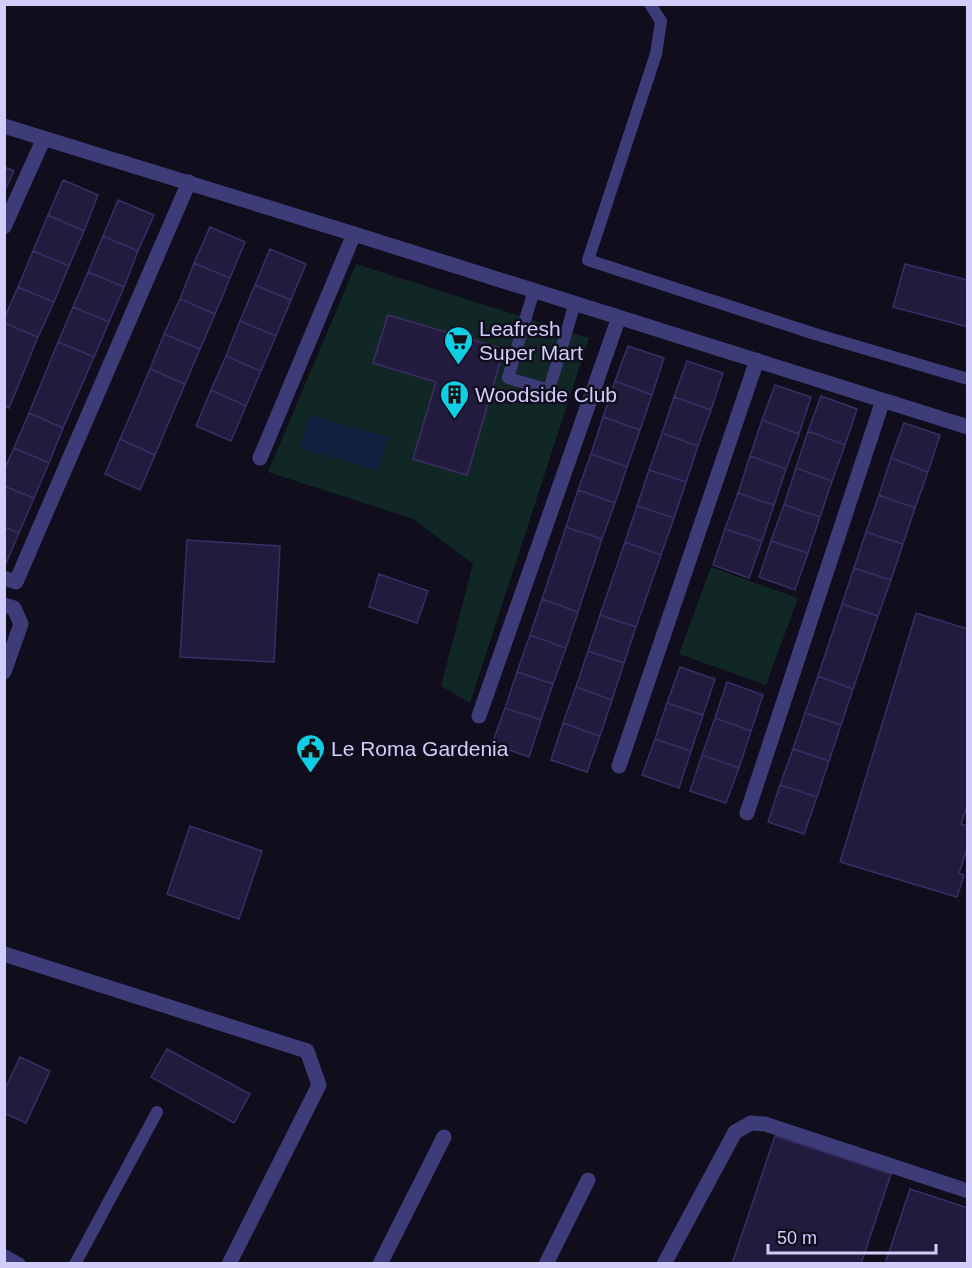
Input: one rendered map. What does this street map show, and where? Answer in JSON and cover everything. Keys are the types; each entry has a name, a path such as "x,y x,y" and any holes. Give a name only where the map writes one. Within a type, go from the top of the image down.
{"street":[{"path":"4,126 968,427"},
{"path":"4,227 44,138"},
{"path":"4,578 16,582 189,182"},
{"path":"260,458 354,234"},
{"path":"479,716 619,317"},
{"path":"619,766 757,360"},
{"path":"747,813 883,400"},
{"path":"4,605 14,608 21,624 4,672"},
{"path":"4,954 307,1051 319,1085 229,1263"},
{"path":"664,1263 735,1132 751,1123 765,1124 968,1191"},
{"path":"380,1263 444,1137"},
{"path":"546,1263 588,1180"}],"lane":[{"path":"651,4 661,21 656,54 588,260 815,334 968,379"},
{"path":"534,290 508,378 549,390 575,303"},
{"path":"75,1263 157,1112"},
{"path":"4,1255 20,1263"}],"green space":[{"path":"356,264 589,338 470,703 441,686 473,564 413,519 268,472","holes":["388,315 504,349 467,474 413,459 436,382 374,363"]},
{"path":"711,567 798,598 766,685 679,654"}],"water":[{"path":"310,415 388,437 379,471 300,448"}],"building":[{"path":"4,167 14,171 4,192"},
{"path":"63,180 98,195 84,231 48,215"},
{"path":"118,200 154,215 138,251 103,236"},
{"path":"48,215 84,231 69,266 33,251"},
{"path":"210,227 245,242 230,278 194,263"},
{"path":"103,236 138,251 124,287 88,272"},
{"path":"270,249 306,264 291,300 255,285"},
{"path":"33,251 69,266 54,302 18,287"},
{"path":"194,263 230,278 215,314 180,299"},
{"path":"905,264 968,280 968,327 893,307"},
{"path":"88,272 124,287 109,322 73,307"},
{"path":"255,285 291,300 276,336 240,321"},
{"path":"18,287 54,302 38,337 4,323"},
{"path":"180,299 215,314 200,349 164,334"},
{"path":"73,307 109,322 94,357 58,342"},
{"name":"Woodside Club","path":"388,315 504,349 467,475 413,459 436,382 373,363"},
{"path":"240,321 276,336 261,371 226,356"},
{"path":"4,323 38,337 9,408 4,406"},
{"path":"164,334 200,349 185,384 150,369"},
{"path":"58,342 94,357 63,428 29,413"},
{"path":"628,346 664,358 652,395 615,381"},
{"path":"226,356 261,371 246,406 211,390"},
{"path":"687,361 723,373 711,410 674,397"},
{"path":"150,369 185,384 155,455 120,439"},
{"path":"615,381 652,395 640,430 603,417"},
{"path":"775,385 811,397 799,434 762,420"},
{"path":"211,390 246,406 231,441 196,426"},
{"path":"821,396 857,409 845,445 808,431"},
{"path":"674,397 711,410 698,446 662,433"},
{"path":"29,413 63,428 49,463 14,448"},
{"path":"603,417 640,430 627,467 591,454"},
{"path":"762,420 799,434 786,469 750,456"},
{"path":"904,423 940,435 928,472 891,458"},
{"path":"808,431 845,445 832,481 796,468"},
{"path":"662,433 698,446 686,482 649,470"},
{"path":"120,439 155,455 140,490 105,474"},
{"path":"14,448 49,463 34,498 4,486 4,470"},
{"path":"591,454 627,467 615,503 578,490"},
{"path":"750,456 786,469 774,505 738,493"},
{"path":"891,458 928,472 915,508 879,495"},
{"path":"796,468 832,481 820,517 784,505"},
{"path":"649,470 686,482 674,518 637,506"},
{"path":"4,486 34,498 19,533 4,527"},
{"path":"578,490 615,503 602,539 566,527"},
{"path":"738,493 774,505 762,541 725,529"},
{"path":"879,495 915,508 903,544 866,532"},
{"path":"784,505 820,517 808,553 771,541"},
{"path":"637,506 674,518 661,555 625,542"},
{"path":"4,527 19,533 4,568"},
{"path":"566,527 602,539 578,612 542,599"},
{"path":"725,529 762,541 749,578 713,565"},
{"path":"866,532 903,544 891,580 854,568"},
{"path":"187,540 280,546 274,662 180,657"},
{"path":"771,541 808,553 795,590 759,577"},
{"path":"625,542 661,555 636,627 600,615"},
{"path":"854,568 891,580 878,616 842,604"},
{"path":"379,574 428,591 417,623 369,607"},
{"path":"542,599 578,612 566,648 530,635"},
{"path":"842,604 878,616 853,689 818,676"},
{"path":"916,613 968,629 968,804 961,824 968,826 968,846 959,873 964,875 957,897 840,862"},
{"path":"600,615 636,627 624,663 588,651"},
{"path":"530,635 566,648 553,684 517,672"},
{"path":"588,651 624,663 612,700 576,687"},
{"path":"680,667 715,679 703,715 667,703"},
{"path":"517,672 553,684 541,720 505,708"},
{"path":"818,676 853,689 841,725 805,713"},
{"path":"727,682 763,695 751,731 715,718"},
{"path":"576,687 612,700 600,736 563,723"},
{"path":"667,703 703,715 691,751 655,739"},
{"path":"505,708 541,720 529,757 492,744"},
{"path":"805,713 841,725 829,761 793,749"},
{"path":"715,718 751,731 739,768 702,755"},
{"path":"563,723 600,736 587,772 551,760"},
{"path":"655,739 691,751 679,788 642,775"},
{"path":"793,749 829,761 817,797 780,785"},
{"path":"702,755 739,768 726,803 690,791"},
{"path":"780,785 817,797 804,834 768,822"},
{"path":"190,826 262,851 239,919 167,894"},
{"path":"167,1049 250,1094 234,1123 151,1077"},
{"path":"20,1057 50,1071 26,1123 4,1113 4,1091"},
{"path":"775,1136 891,1174 861,1264 732,1264"},
{"path":"910,1189 968,1208 968,1264 885,1264"}],"place":[{"name":"Leafresh Super Mart","path":"458,366"},
{"name":"Woodside Club","path":"454,420"},
{"name":"Le Roma Gardenia","path":"310,774"}]}
